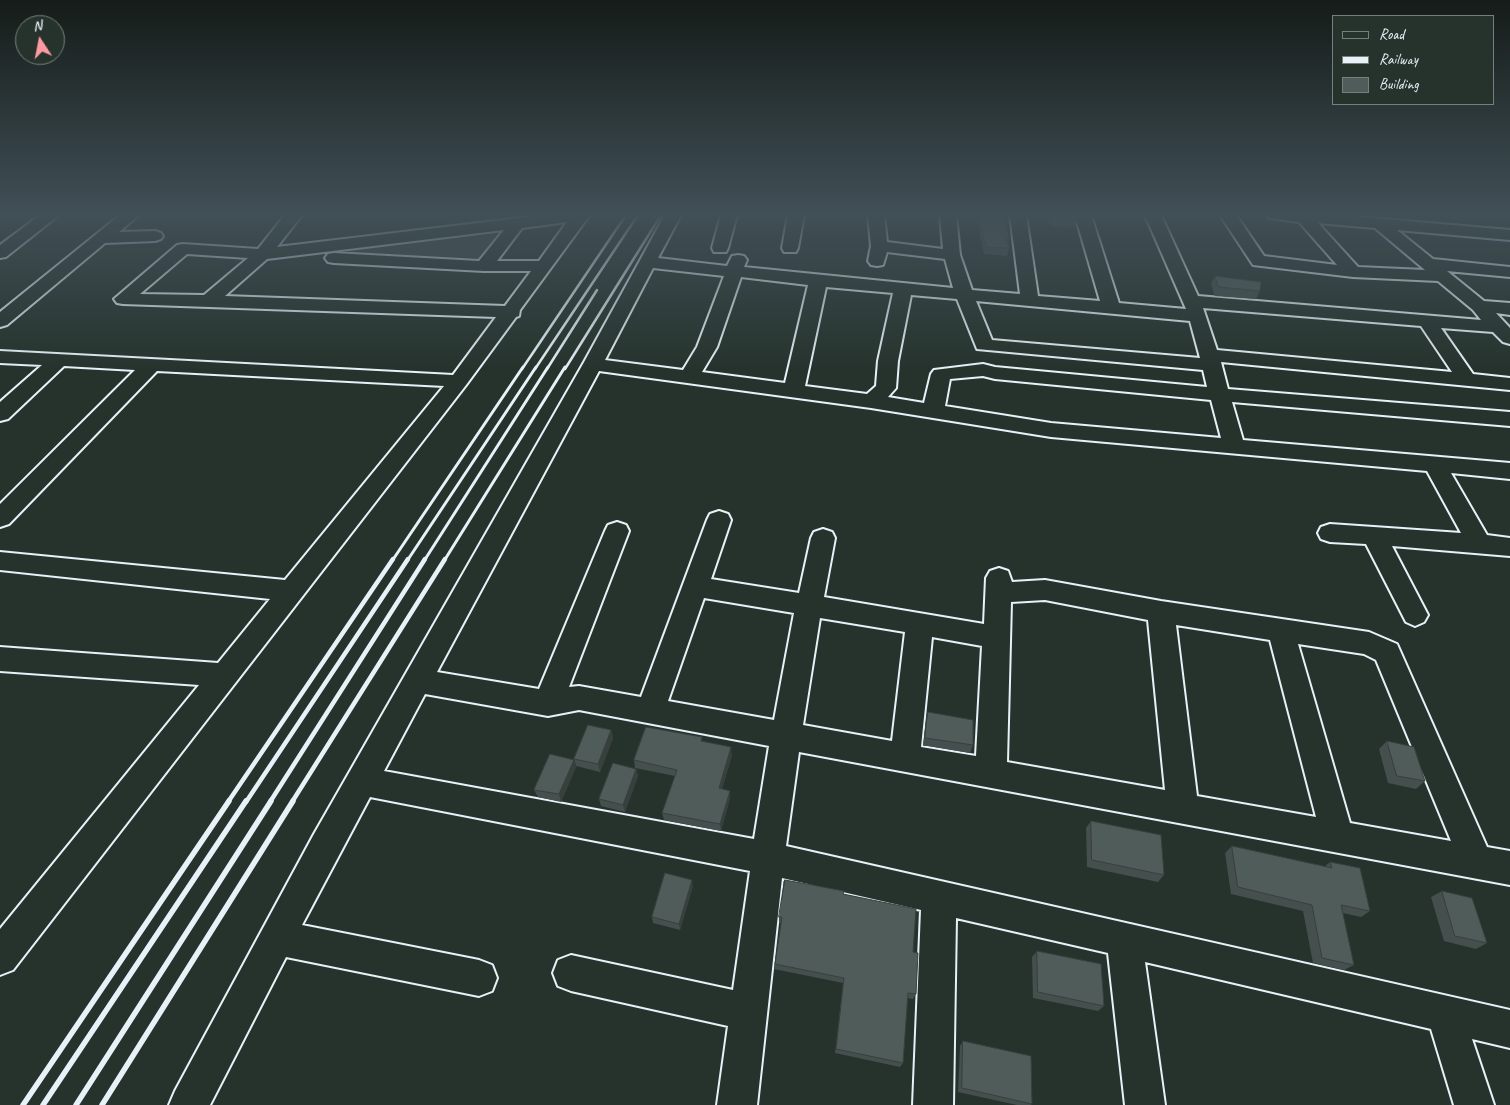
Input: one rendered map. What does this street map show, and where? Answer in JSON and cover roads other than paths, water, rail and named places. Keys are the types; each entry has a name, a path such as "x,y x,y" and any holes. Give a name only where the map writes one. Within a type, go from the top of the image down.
{"street":[{"path":"0,321 66,267"},
{"path":"162,267 123,299 512,312"},
{"path":"208,301 248,267"},
{"path":"0,957 459,381 512,312 544,267"},
{"path":"189,1105 362,781 646,267"},
{"path":"689,377 707,347 736,267"},
{"path":"739,267 818,281 1111,308 1194,309 1427,321 1504,333"},
{"path":"956,267 964,294 984,345"},
{"path":"1025,267 1030,300"},
{"path":"1098,267 1111,308"},
{"path":"1175,267 1194,309 1234,446"},
{"path":"1307,267 1353,272 1443,276"},
{"path":"1348,267 1353,272"},
{"path":"1432,267 1479,306 1504,333"},
{"path":"1455,267 1510,272"},
{"path":"794,390 818,281"},
{"path":"871,401 886,388 888,361 903,289"},
{"path":"1479,306 1510,309"},
{"path":"1427,321 1467,380"},
{"path":"984,345 1210,360 1510,384"},
{"path":"983,370 980,352 984,345"},
{"path":"0,357 459,381"},
{"path":"0,414 59,360"},
{"path":"0,518 153,364"},
{"path":"593,364 871,401 1051,430 1510,471"},
{"path":"933,411 941,374 983,370 995,373 1220,394 1510,419"},
{"path":"1434,464 1499,550"},
{"path":"650,711 719,520"},
{"path":"548,703 617,531"},
{"path":"1330,533 1499,550"},
{"path":"1374,536 1415,615"},
{"path":"737,1105 768,858 786,737 808,604 823,538"},
{"path":"0,561 290,591"},
{"path":"695,586 996,637"},
{"path":"990,773 998,586 1045,590 1161,612 1369,643 1387,652 1476,861"},
{"path":"1161,612 1184,808"},
{"path":"905,757 920,624"},
{"path":"1281,631 1338,837"},
{"path":"0,659 223,675"},
{"path":"417,681 548,703 580,698 1510,868"},
{"path":"362,781 768,858 1510,1029"},
{"path":"933,1105 939,897"},
{"path":"277,938 479,978"},
{"path":"1124,939 1145,1105"},
{"path":"571,973 748,1012"},
{"path":"1445,1014 1474,1105"}],"railway":[{"path":"522,369 591,267"},
{"path":"535,369 604,267"},
{"path":"565,369 629,267"},
{"path":"547,369 597,290"},
{"path":"392,561 523,367"},
{"path":"407,561 536,367"},
{"path":"424,561 548,367"},
{"path":"444,561 565,367"},
{"path":"228,802 393,559"},
{"path":"246,802 408,559"},
{"path":"270,802 425,559"},
{"path":"292,802 445,559"},
{"path":"23,1105 229,801"},
{"path":"43,1105 246,801"},
{"path":"76,1105 271,801"},
{"path":"102,1105 293,801"}]}
